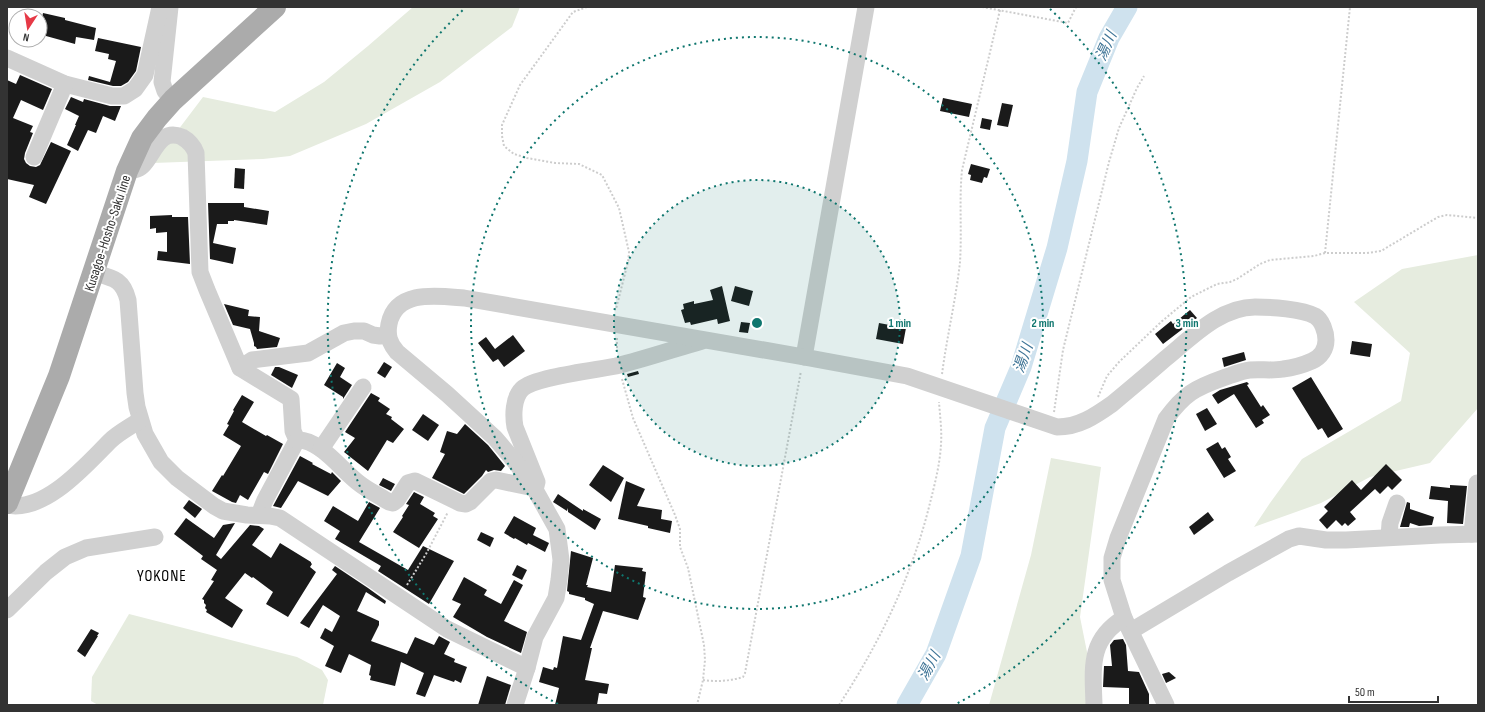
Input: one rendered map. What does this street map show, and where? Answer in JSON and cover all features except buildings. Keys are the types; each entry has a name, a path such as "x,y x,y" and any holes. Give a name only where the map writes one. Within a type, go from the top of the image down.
{"main road":[{"name":"Kusagoe-Hosho-Saku line","path":"7,504 59,376 127,171 142,138 173,100 275,7"}],"street":[{"path":"7,58 65,84 112,96 124,96 135,89 145,75 160,7"},
{"path":"170,7 162,82 165,91 173,100"},
{"path":"804,357 866,7"},
{"path":"34,157 65,84"},
{"path":"127,171 138,169 144,164 160,141 168,135 176,135 193,145 196,153 200,272 240,368 291,399 293,431 297,440"},
{"path":"94,273 113,278 121,283 126,292 128,300 135,393 140,420 145,434 162,462 177,478 223,511 280,518 447,629 527,668"},
{"path":"515,705 535,637 556,598 561,564 557,529 534,488 517,464 495,438 447,394 397,352 389,341 389,322 396,308 405,302 424,296 464,298 907,376 1050,425 1066,427 1080,424 1099,414 1197,332 1225,315 1252,307 1269,307 1316,316 1324,329 1326,346 1321,355 1313,361 1294,368 1282,370 1251,370 1241,372 1206,384 1193,390 1183,398 1166,419 1118,538 1112,558 1112,580 1128,625 1166,705"},
{"path":"240,368 252,360 308,353 344,333 364,331 373,335 388,335"},
{"path":"534,488 537,482 515,427 514,410 520,392 523,388 536,381 618,366 706,340"},
{"path":"321,449 363,386"},
{"path":"7,504 14,506 30,503 55,491 72,479 111,440 140,420"},
{"path":"297,440 307,440 321,449 359,484 393,503 397,500 408,483 415,481 454,500 466,504 470,502 491,481 496,480 534,488"},
{"path":"259,515 265,500 297,440"},
{"path":"1094,705 1095,655 1106,632 1113,625 1128,625 1289,539 1299,536 1333,540 1475,534 1477,483"},
{"path":"1389,537 1390,523 1397,503"},
{"path":"7,610 46,572 65,557 86,548 155,537"}],"path":[{"path":"587,7 573,12 520,85 502,125 502,136 504,146 514,154 526,158 555,163 579,164 602,175 619,208 629,252 628,262 616,308 618,366 633,418 680,529 680,547 688,568 704,645 705,660 703,680 697,705"},
{"path":"982,7 1068,23 1076,7"},
{"path":"1325,253 1350,7"},
{"path":"839,705 857,678 883,630 910,569 922,538 934,489 941,444 939,400 944,388 944,358 960,263 960,192 962,170 1000,10"},
{"path":"1050,425 1063,350 1109,162 1119,128 1144,76"},
{"path":"1099,414 1096,409 1096,402 1107,376 1119,362 1161,322 1191,297 1217,284 1230,282 1237,279 1260,264 1270,260 1314,256 1325,253 1367,253 1381,251 1438,217 1447,215 1478,218"},
{"path":"703,680 712,681 736,679 743,677 746,673 804,357"},
{"path":"399,598 426,554 454,500"}],"shaded area":[{"path":"413,7 520,7 512,27 440,82 366,124 290,156 263,159 153,163 203,97 275,112 324,82"},
{"path":"1478,255 1478,408 1430,463 1370,477 1321,503 1254,527 1302,459 1401,401 1410,353 1354,302 1402,269"},
{"path":"1051,458 1101,467 1080,617 1095,692 1095,705 989,705 1031,555"},
{"path":"129,614 297,657 322,670 328,680 323,705 98,705 91,701 92,677"}],"waterway":[{"name":"湯川","path":"907,705 936,654 971,556 995,428 1021,367 1057,248 1077,161 1087,92 1109,38 1127,7"}],"district":[{"name":"YOKONE","path":"162,575"}]}
